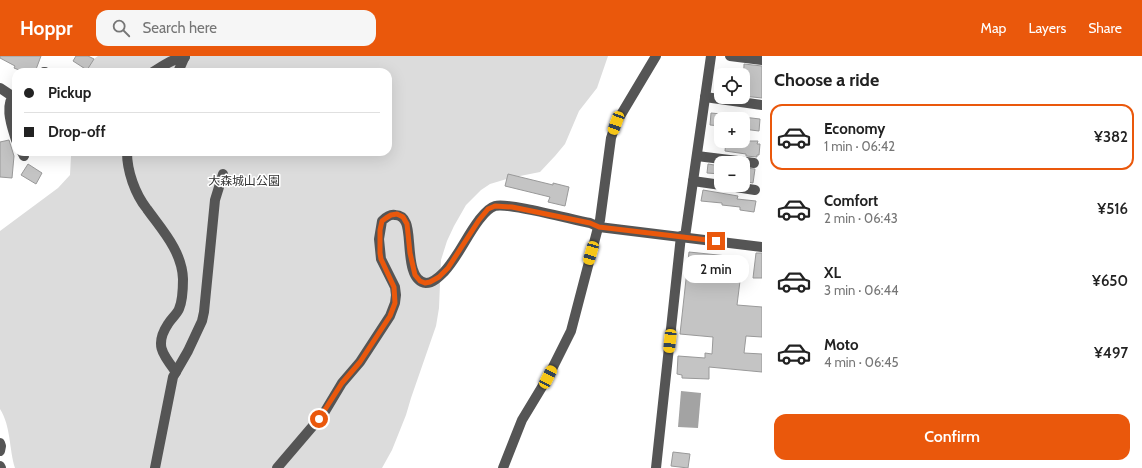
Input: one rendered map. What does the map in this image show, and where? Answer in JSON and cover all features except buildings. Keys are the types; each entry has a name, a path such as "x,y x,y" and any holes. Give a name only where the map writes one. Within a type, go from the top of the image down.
{"street":[{"path":"503,468 522,420 548,377 571,331 599,227 611,138 616,123 656,56"},
{"path":"656,468 683,237 697,156 711,56"},
{"path":"730,56 762,60"},
{"path":"159,68 185,57"},
{"path":"180,68 185,57"},
{"path":"0,88 12,94"},
{"path":"705,97 762,105"},
{"path":"12,100 10,104 10,122 12,128"},
{"path":"127,156 129,174 145,208 161,226 179,259 181,267 182,295 179,309 162,333 161,340 162,354 176,372"},
{"path":"697,156 754,163"},
{"path":"155,468 173,377 188,351 202,321 215,200 223,174"},
{"path":"693,181 714,184"},
{"path":"750,189 755,190"},
{"path":"277,468 324,413 342,383 360,362 390,316 395,303 394,287 381,259 380,230 382,221 391,215 397,214 403,217 407,224 410,253 415,275 420,281 425,283 439,277 448,268 479,220 488,209 495,206 512,207 590,223 599,227 762,247"},
{"path":"0,443 0,451"}],"green space":[{"name":"大森城山公園","path":"98,56 608,56 597,88 579,111 565,144 555,156 540,172 490,184 481,190 466,205 454,226 441,260 439,308 436,326 406,415 392,450 382,468 15,468 8,430 4,416 0,409 0,231 58,188 70,175 71,156 392,156 392,68 82,68"}],"shaded area":[{"path":"681,391 701,393 698,428 678,427"}],"route":[{"path":"319,419 342,383 360,362 390,316 395,303 396,295 394,287 381,259 379,239 382,221 391,215 397,214 403,217 407,224 412,266 415,275 420,281 425,283 439,277 448,268 479,220 488,209 495,206 503,205 590,223 599,227 716,241"}]}
